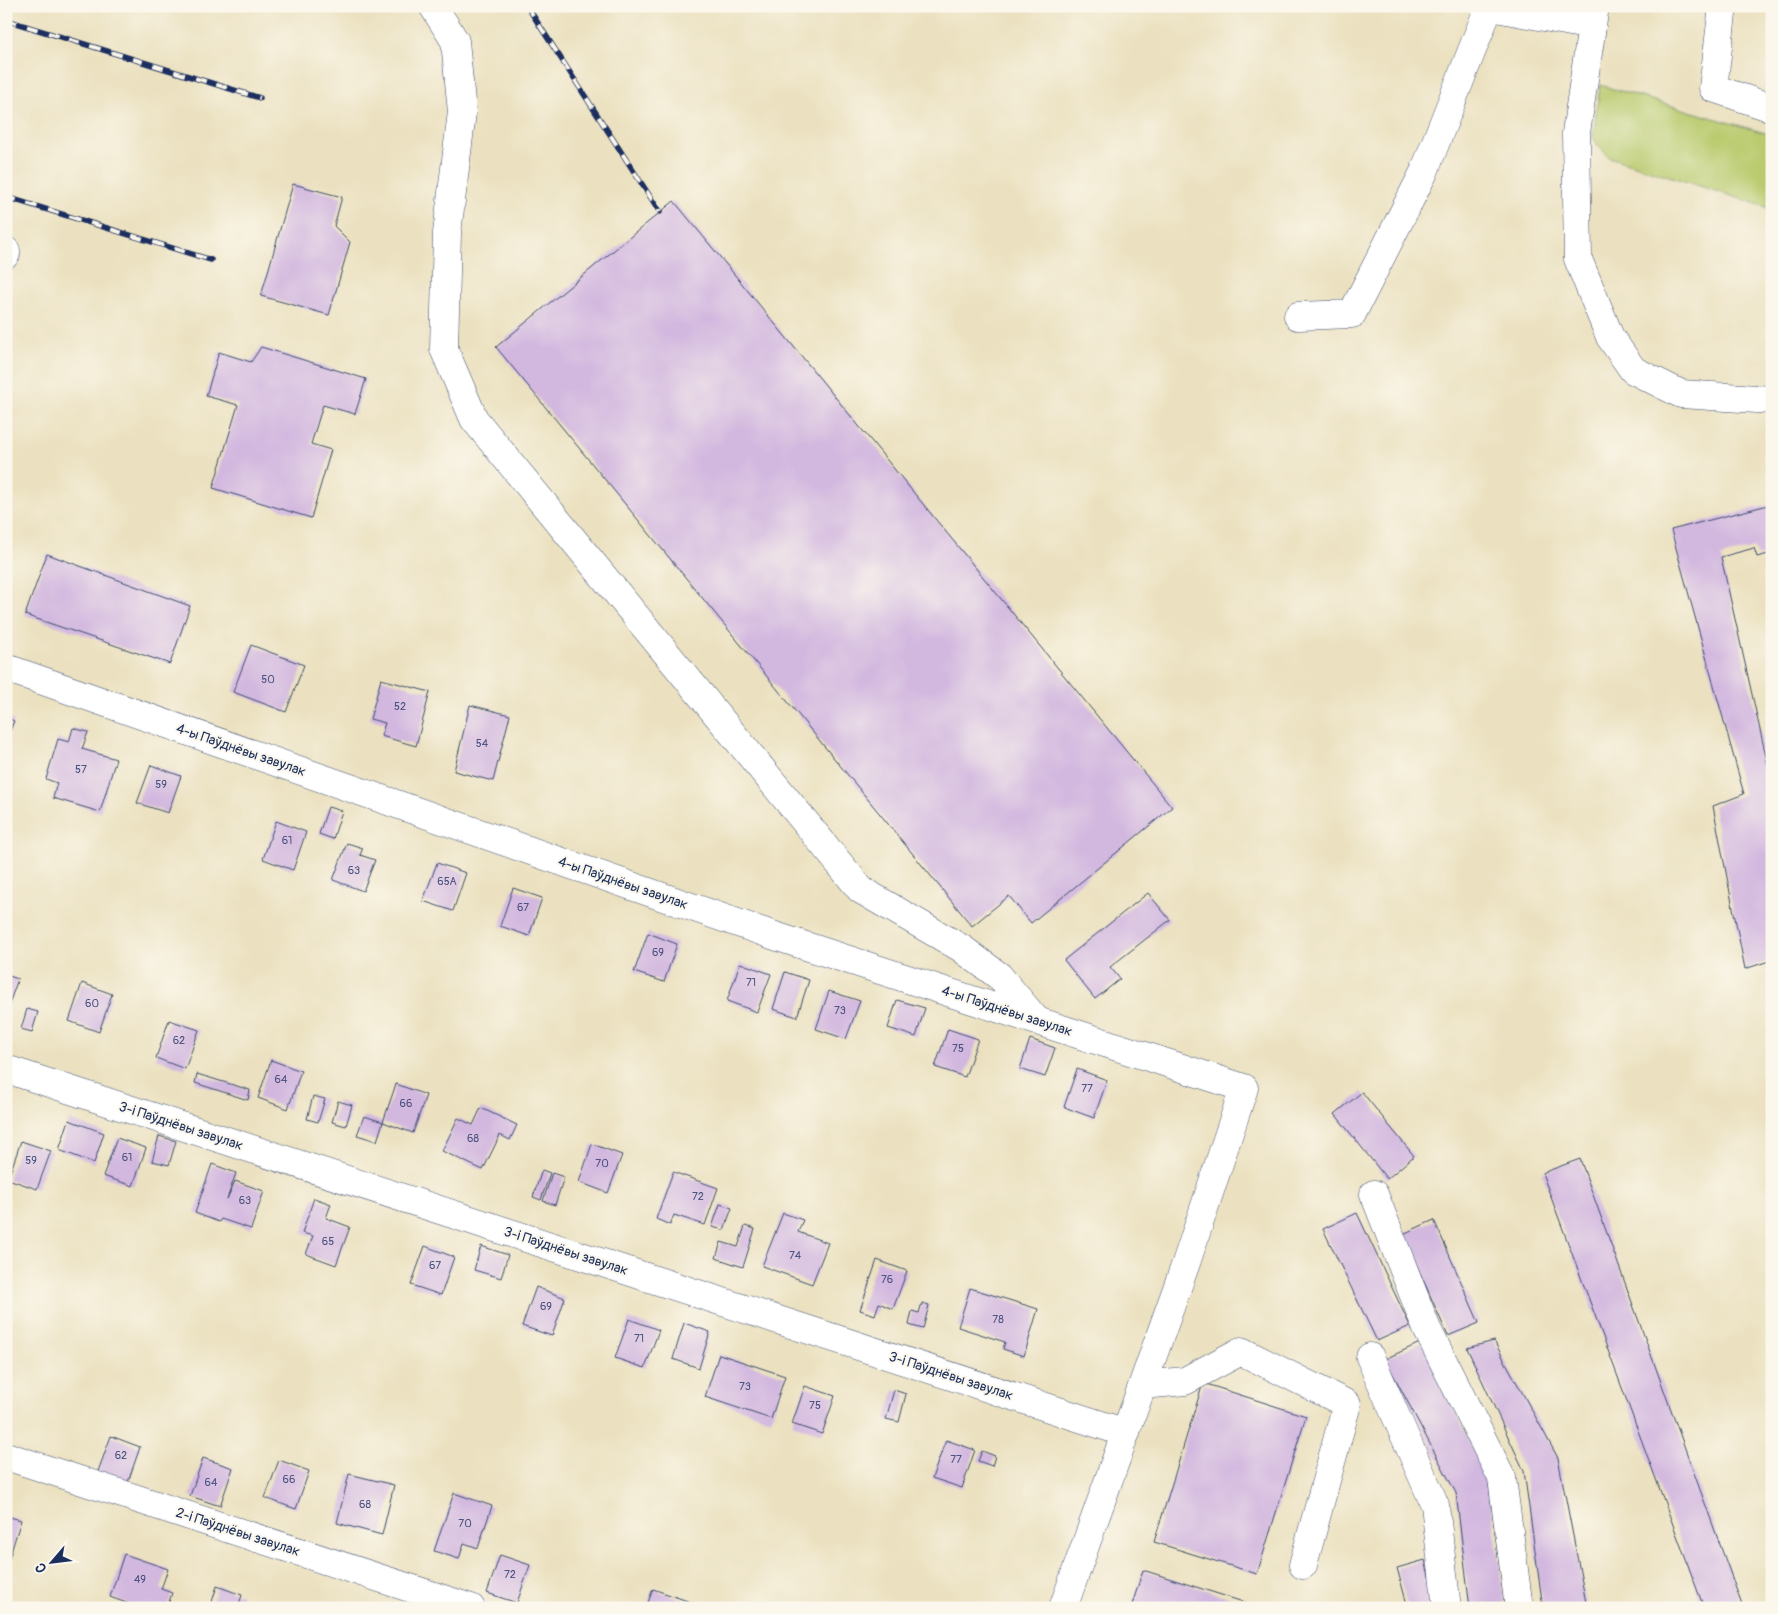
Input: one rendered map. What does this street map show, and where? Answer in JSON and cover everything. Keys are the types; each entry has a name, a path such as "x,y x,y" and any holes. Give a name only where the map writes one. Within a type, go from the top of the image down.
{"street":[{"path":"433,6 455,41 462,112 447,233 444,349 474,418 861,890 961,948 999,976 1037,1021"},
{"path":"1724,6 1713,88 1772,108"},
{"path":"1298,316 1352,314 1424,172 1488,7 1593,16 1576,134 1578,259 1610,337 1633,370 1681,394 1772,400"},
{"name":"4-ы Паўднёвы завулак","path":"6,668 775,936 1244,1088 1143,1385"},
{"name":"3-і Паўднёвы завулак","path":"6,1069 1126,1433"},
{"path":"1374,1194 1427,1329 1502,1478 1519,1608"},
{"path":"1064,1608 1143,1385 1185,1381 1241,1351 1347,1404 1302,1565"},
{"path":"1370,1357 1435,1505 1447,1608"},
{"name":"2-і Паўднёвы завулак","path":"6,1456 432,1602 471,1608"}],"green space":[{"path":"1600,85 1772,135 1772,209 1609,157 1599,147 1593,137"}],"building":[{"path":"293,184 342,197 334,226 350,242 329,315 261,296"},
{"path":"674,201 1172,807 1031,923 1009,896 972,926 496,347"},
{"path":"261,347 366,379 355,414 323,405 311,444 331,450 311,518 213,488 238,405 206,396 219,352 251,362"},
{"path":"1772,504 1772,553 1757,557 1754,548 1721,557 1772,783 1772,844 1770,845 1772,861 1772,960 1745,969 1713,806 1744,794 1671,530"},
{"path":"47,554 190,606 170,664 25,615"},
{"path":"251,645 304,665 286,712 233,692"},
{"path":"381,679 430,692 416,746 381,736 385,723 370,719"},
{"path":"470,705 510,715 493,781 454,771"},
{"path":"6,717 14,721 6,740"},
{"path":"73,728 88,732 82,749 116,759 100,812 53,798 57,783 46,779 58,739 69,742"},
{"path":"151,765 181,776 168,813 137,803"},
{"path":"328,807 342,811 333,839 319,834"},
{"path":"276,821 306,832 293,870 263,859"},
{"path":"347,843 363,848 360,855 375,860 363,891 333,880"},
{"path":"437,863 466,873 453,911 423,901"},
{"path":"513,888 542,898 529,936 500,926"},
{"path":"1148,893 1170,920 1110,967 1120,979 1095,999 1064,960"},
{"path":"648,933 677,944 664,982 634,972"},
{"path":"740,963 771,974 757,1012 727,1001"},
{"path":"785,972 809,980 797,1017 773,1009"},
{"path":"6,975 18,979 6,1012"},
{"path":"82,983 112,994 99,1032 69,1021"},
{"path":"829,991 860,1001 846,1039 816,1029"},
{"path":"897,1000 925,1008 916,1037 888,1028"},
{"path":"27,1009 38,1012 32,1032 21,1029"},
{"path":"169,1020 199,1030 185,1069 156,1058"},
{"path":"948,1029 978,1039 965,1077 935,1067"},
{"path":"1030,1039 1055,1048 1045,1077 1020,1069"},
{"path":"271,1060 301,1071 288,1109 258,1098"},
{"path":"1077,1069 1107,1080 1094,1118 1064,1107"},
{"path":"197,1074 250,1090 248,1100 195,1083"},
{"path":"396,1084 426,1095 413,1133 383,1122"},
{"path":"1362,1092 1414,1156 1387,1179 1335,1114"},
{"path":"313,1096 325,1099 318,1122 307,1119"},
{"path":"338,1101 352,1105 346,1126 332,1122"},
{"path":"481,1108 517,1125 510,1140 500,1135 483,1170 442,1151 458,1118 473,1125"},
{"path":"364,1116 383,1122 377,1141 357,1135"},
{"path":"69,1120 104,1133 94,1163 59,1150"},
{"path":"159,1136 176,1141 169,1165 152,1161"},
{"path":"117,1138 146,1148 133,1186 103,1176"},
{"path":"21,1141 51,1151 37,1189 8,1179"},
{"path":"592,1144 622,1155 608,1193 579,1182"},
{"path":"1580,1159 1743,1608 1704,1608 1542,1173"},
{"path":"212,1164 236,1173 227,1199 235,1181 264,1191 251,1229 221,1219 219,1222 195,1213"},
{"path":"542,1170 550,1173 541,1200 533,1197"},
{"path":"673,1172 718,1188 705,1225 674,1215 670,1225 656,1219"},
{"path":"552,1173 564,1177 555,1205 543,1201"},
{"path":"314,1198 331,1204 326,1218 350,1227 336,1265 306,1254 313,1236 302,1233"},
{"path":"720,1204 732,1208 724,1230 712,1227"},
{"path":"783,1213 803,1220 798,1232 828,1243 812,1284 762,1266"},
{"path":"1357,1213 1410,1326 1377,1341 1323,1229"},
{"path":"1434,1220 1479,1323 1448,1336 1403,1234"},
{"path":"745,1226 755,1229 743,1267 716,1258 721,1242 738,1247"},
{"path":"425,1246 454,1257 441,1295 411,1285"},
{"path":"481,1246 508,1255 501,1278 474,1270"},
{"path":"877,1260 907,1271 893,1309 879,1303 875,1315 860,1310"},
{"path":"536,1287 565,1298 552,1336 522,1326"},
{"path":"970,1288 1038,1309 1024,1356 1003,1349 1005,1342 958,1327"},
{"path":"922,1303 929,1305 923,1329 909,1325 912,1311 919,1313"},
{"path":"629,1319 659,1330 645,1368 615,1358"},
{"path":"684,1323 710,1332 699,1368 673,1359"},
{"path":"1494,1341 1558,1458 1587,1608 1543,1608 1524,1471 1467,1348"},
{"path":"1422,1342 1488,1478 1505,1608 1470,1608 1456,1493 1385,1359"},
{"path":"719,1354 785,1376 771,1419 705,1397"},
{"path":"1203,1383 1306,1416 1257,1574 1154,1542"},
{"path":"805,1386 835,1396 822,1434 792,1424"},
{"path":"894,1390 906,1394 899,1422 886,1419"},
{"path":"111,1436 140,1447 127,1485 97,1474"},
{"path":"946,1440 975,1450 962,1488 932,1478"},
{"path":"982,1451 995,1456 992,1466 978,1461"},
{"path":"203,1458 233,1468 220,1506 190,1496"},
{"path":"279,1460 309,1471 296,1509 265,1498"},
{"path":"349,1474 394,1485 382,1535 337,1523"},
{"path":"454,1493 492,1506 478,1548 464,1543 459,1559 434,1551"},
{"path":"6,1516 21,1520 7,1565 6,1565"},
{"path":"124,1554 168,1569 161,1589 172,1593 167,1608 140,1608 110,1597"},
{"path":"500,1555 530,1565 517,1603 487,1593"},
{"path":"1425,1560 1437,1608 1408,1608 1397,1568"},
{"path":"1143,1570 1259,1607 1259,1608 1131,1608"},
{"path":"217,1586 242,1595 238,1608 210,1608"},
{"path":"653,1589 702,1606 701,1608 646,1608"}],"railway":[{"path":"527,6 660,212"},
{"path":"6,20 260,98"},
{"path":"6,197 211,260"}]}
